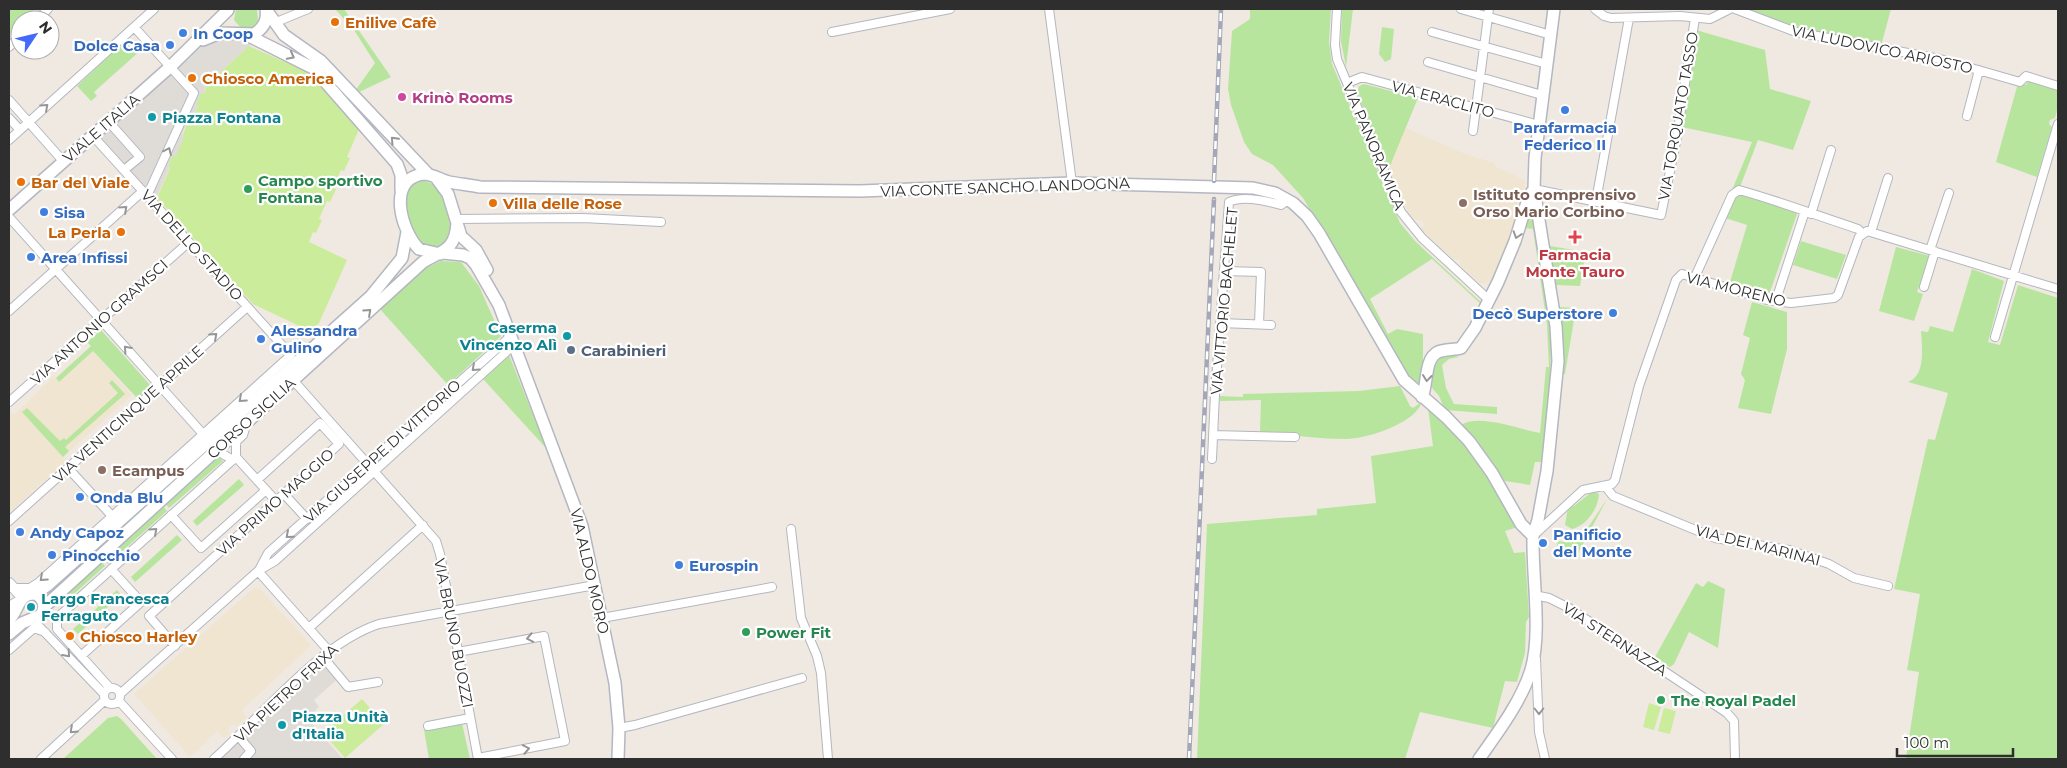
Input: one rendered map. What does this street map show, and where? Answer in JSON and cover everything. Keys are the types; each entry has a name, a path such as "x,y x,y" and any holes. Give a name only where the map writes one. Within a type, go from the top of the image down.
{"main road":[{"path":"1479,759 1509,714 1524,685 1531,669 1535,645 1533,536 1542,521 1558,361 1556,326 1534,189 1542,95 1554,9"},
{"path":"229,10 229,22 244,34 281,50 313,68 319,74 397,164 401,175 401,205 407,232 419,249 425,252 441,254 463,254 470,258 499,305"},
{"path":"193,46 229,10"},
{"path":"266,10 274,23 292,42 321,61 445,188 461,236 476,250 494,284 499,305"},
{"path":"193,46 220,33 244,34 260,30 267,18 266,10"},
{"name":"VIALE ITALIA","path":"9,210 193,46"},
{"path":"401,190 410,179 432,176 480,187"},
{"name":"VIA CONTE SANCHO LANDOGNA","path":"480,187 860,191 1072,182 1253,188 1275,193 1288,200 1308,216 1320,233 1404,380 1469,441 1492,473 1521,524 1533,536"},
{"path":"452,205 463,190 480,187"},
{"path":"1422,397 1426,388 1429,361 1438,352 1461,348 1476,328 1498,282 1515,241 1529,196 1534,189"},
{"path":"441,254 455,238 457,221"},
{"name":"CORSO SICILIA","path":"44,607 216,450 262,394 382,285 402,258 407,232"},
{"name":"CORSO SICILIA","path":"35,594 48,585 189,459 293,380 423,262 441,254"},
{"name":"VIA ALDO MORO","path":"499,305 582,526 615,682 620,728 618,759"},
{"path":"9,620 18,602 35,594 42,599 44,607 40,616 22,623 9,634"},
{"path":"18,602 22,615 32,619"}],"street":[{"path":"9,140 154,9"},
{"path":"274,23 308,9"},
{"path":"832,32 950,9"},
{"path":"1049,9 1072,182"},
{"name":"VIA PANORAMICA","path":"1337,9 1335,45 1337,59 1400,212 1416,232 1489,300"},
{"path":"1461,9 1488,13 1551,35"},
{"path":"1595,9 1604,16 1629,18 1680,12 1695,18 1710,18 1730,9"},
{"name":"VIA LUDOVICO ARIOSTO","path":"1735,9 1796,32 1940,59 2020,82 2026,76 2058,86"},
{"path":"1473,131 1488,13"},
{"path":"1534,189 1596,202 1629,18"},
{"name":"VIA TORQUATO TASSO","path":"1596,202 1661,215 1676,142 1695,18"},
{"path":"9,311 145,194 194,94 134,26"},
{"path":"1432,32 1547,64"},
{"path":"1428,62 1542,95"},
{"path":"1967,116 1979,70"},
{"name":"VIA ERACLITO","path":"1347,83 1362,77 1539,125"},
{"path":"9,100 63,161"},
{"path":"9,118 20,130"},
{"path":"108,121 140,157 124,170"},
{"path":"1995,337 2012,275 2040,191 2058,124"},
{"name":"VIA DELLO STADIO","path":"92,135 291,355 266,378"},
{"path":"1776,300 1831,150"},
{"path":"1871,232 1888,178"},
{"path":"1695,278 1735,192 1739,190 1783,202 1808,213 1858,228 1862,233 1871,232 2058,289"},
{"path":"1924,288 1949,193"},
{"name":"VIA VITTORIO BACHELET","path":"1212,459 1229,202 1234,200 1262,201 1281,205 1288,200"},
{"path":"9,217 203,434"},
{"path":"457,221 583,218 660,222"},
{"name":"VIA MORENO","path":"1605,486 1612,484 1615,480 1639,386 1676,280 1682,274 1767,300 1791,303 1834,298 1838,295 1862,233"},
{"name":"VIA ANTONIO GRAMSCI","path":"9,400 189,242"},
{"path":"1224,271 1261,272 1259,324"},
{"path":"1473,287 1486,288 1498,282"},
{"name":"VIA VENTICINQUE APRILE","path":"9,521 247,307"},
{"path":"1221,323 1271,325"},
{"name":"VIA GIUSEPPE DI VITTORIO","path":"258,572 268,553 513,339"},
{"name":"VIA GIUSEPPE DI VITTORIO","path":"119,697 258,572 275,561 375,471 513,339"},
{"path":"262,394 266,378"},
{"path":"11,585 30,588 38,583 266,378"},
{"name":"VIA BRUNO BUOZZI","path":"293,380 436,541 478,759"},
{"path":"172,759 119,697 115,689 110,688 57,629 55,623 57,618 234,458 236,442 243,435 241,420 221,418"},
{"name":"VIA PRIMO MAGGIO","path":"175,646 149,616 339,444 320,423 257,480"},
{"path":"1213,435 1295,437"},
{"path":"189,459 192,444"},
{"path":"216,450 234,458 276,501"},
{"path":"68,468 112,516"},
{"path":"1542,521 1583,490 1605,486"},
{"name":"VIA DEI MARINAI","path":"1605,486 1613,496 1715,538 1789,550 1829,564 1854,578 1888,586"},
{"name":"VIA PRIMO MAGGIO","path":"172,515 201,548 266,490"},
{"path":"284,494 307,519"},
{"path":"309,628 423,525"},
{"path":"791,529 801,618 817,656 821,673 828,759"},
{"path":"81,656 140,602 111,569"},
{"path":"258,572 309,628 348,687 378,682"},
{"path":"11,585 18,602"},
{"name":"VIA PIETRO FRIXA","path":"214,759 326,654 360,630 379,624 450,610 595,585"},
{"path":"602,618 772,586"},
{"name":"VIA STERNAZZA","path":"1534,595 1549,598 1569,608 1727,713 1734,721 1736,759"},
{"path":"32,619 47,632 104,697 113,704 119,697"},
{"path":"9,650 34,628 47,632"},
{"path":"458,652 544,636 565,742 478,759"},
{"path":"1535,645 1539,732 1545,759"},
{"path":"620,728 802,678"},
{"path":"1524,685 1538,684"},
{"path":"45,758 104,697 110,688"},
{"path":"428,726 470,718"},
{"path":"239,737 251,751 244,759"}],"shaded area":[{"name":"Piazza Fontana","path":"211,36 256,40 209,82 203,94 201,93 190,125 187,124 184,129 182,135 184,137 176,156 173,155 168,166 170,167 154,203 92,135"},
{"name":"Istituto comprensivo Orso Mario Corbino","path":"1406,128 1465,154 1494,163 1495,166 1526,181 1513,228 1501,262 1491,281 1479,283 1461,266 1460,260 1453,259 1421,229 1425,224 1422,221 1413,219 1407,210 1390,171 1390,166"},
{"path":"90,348 132,395 63,457 66,461 9,513 9,411 14,415 54,376 56,378"},
{"path":"254,588 259,588 311,645 242,710 247,717 237,726 232,724 228,728 229,734 224,738 217,731 190,757 134,694"},
{"name":"Piazza Unità d'Italia","path":"323,657 340,677 314,700 319,707 307,718 343,759 214,759"}],"green space":[{"path":"9,9 35,9 10,10 9,35"},
{"path":"236,9 257,9 258,22 251,28 241,28 234,20"},
{"path":"335,9 344,9 391,77 357,93 355,91 375,63 354,30"},
{"path":"1250,9 1331,9 1329,42 1332,64 1400,223 1415,241 1483,304 1483,306 1432,259 1370,299 1388,334 1397,329 1423,334 1423,382 1420,387 1407,375 1303,198 1273,165 1252,154 1244,142 1231,105 1228,89 1232,31 1250,19"},
{"path":"1342,9 1353,9 1346,67 1341,41"},
{"path":"1742,9 1891,9 1881,46 1797,30"},
{"path":"1382,27 1394,29 1391,59 1385,62 1379,54"},
{"path":"1696,30 1765,50 1770,89 1811,101 1793,150 1758,140 1740,187 1732,190 1752,142 1682,127"},
{"path":"131,42 141,50 94,92 97,96 91,101 77,86 123,43"},
{"name":"Campo sportivo Fontana","path":"249,46 312,74 360,127 347,157 350,158 344,171 341,170 333,188 336,189 330,202 327,201 319,219 322,220 316,233 313,232 309,242 347,260 319,323 310,331 253,304 157,198 170,168 168,166 173,154 175,156 187,124 190,124 198,106 195,105 201,92 204,93 209,82"},
{"path":"2029,80 2058,89 2058,106 2055,118 2050,120 2049,124 2052,127 2037,177 1996,162 2018,83 2026,85"},
{"path":"1364,84 1418,98 1390,166 1387,164 1357,93 1359,86"},
{"path":"422,181 436,187 446,202 449,211 451,220 450,235 440,248 431,247 416,238 408,221 405,202 406,193 413,184"},
{"path":"1738,193 1796,211 1797,214 1769,295 1730,282 1747,225 1725,218"},
{"path":"1532,203 1551,340 1550,384 1542,462 1535,462 1530,485 1505,481 1478,442 1461,425 1469,422 1489,421 1540,433 1546,367 1549,367 1547,325 1533,229 1525,228"},
{"path":"1801,241 1846,255 1837,279 1793,265"},
{"path":"1550,246 1586,252 1580,286 1556,285"},
{"path":"1896,247 1930,256 1917,292 1923,294 1914,321 1879,311"},
{"path":"441,261 461,262 479,286 501,336 448,385 380,309 427,267"},
{"path":"1972,269 2004,281 1988,342 2000,345 2018,285 2058,298 2058,759 1906,758 1919,672 1907,670 1920,594 1894,589 1928,439 1935,440 1948,393 1908,382 1918,374 1922,360 1921,331 1928,332 1930,326 1953,332"},
{"path":"1752,302 1787,312 1787,349 1771,414 1738,408 1745,380 1741,374 1750,338 1743,335"},
{"path":"1559,307 1576,308 1565,374 1563,374 1564,348"},
{"path":"101,330 151,386 137,398 93,351 59,382 56,378 91,346 87,342"},
{"path":"504,346 505,348 382,458 383,455"},
{"path":"509,355 546,448 483,379"},
{"path":"1452,355 1459,357 1449,359 1442,365 1446,388 1454,404 1497,407 1497,414 1445,410 1439,396 1432,388 1433,369 1440,358"},
{"path":"112,380 125,394 65,447 69,451 63,457 22,412 27,408 60,441 64,438 66,440 118,393 109,383"},
{"path":"1400,386 1410,406 1413,408 1421,404 1409,418 1376,433 1346,439 1314,438 1260,432 1261,400 1220,401 1219,396 1243,397 1243,394 1359,391"},
{"path":"1428,408 1477,457 1518,527 1505,531 1514,553 1525,552 1529,617 1526,622 1525,653 1517,682 1505,681 1493,728 1420,712 1405,759 1197,759 1207,524 1317,515 1317,509 1376,503 1371,456 1433,446"},
{"path":"219,457 223,461 169,508 166,504"},
{"path":"239,479 244,485 197,526 193,521"},
{"path":"1593,491 1599,494 1591,516 1582,524 1572,529 1565,525 1568,507 1574,506"},
{"path":"1607,499 1575,559 1566,556 1567,551 1557,546 1558,541 1564,542 1565,533 1573,538 1583,535"},
{"path":"163,506 167,511 108,564 104,560"},
{"path":"177,535 182,540 135,582 131,577"},
{"path":"102,562 105,566 65,602 61,598"},
{"path":"1708,581 1725,589 1718,648 1689,632 1674,664 1670,667 1655,657 1696,583 1703,587"},
{"path":"117,590 121,595 78,634 73,629"},
{"path":"362,699 384,724 345,758 323,733"},
{"path":"1649,703 1661,707 1654,730 1643,727"},
{"path":"1664,708 1676,711 1670,734 1658,731"},
{"path":"117,716 157,759 63,759 108,718"},
{"path":"462,723 470,759 429,759 424,730"}],"railway":[{"path":"1214,181 1221,9"},
{"path":"1189,759 1214,199"}],"place":[{"name":"Enilive Cafè","path":"335,22"},
{"name":"In Coop","path":"183,33"},
{"name":"Dolce Casa","path":"170,45"},
{"name":"Chiosco America","path":"192,78"},
{"name":"Krinò Rooms","path":"402,97"},
{"name":"Parafarmacia Federico II","path":"1565,110"},
{"name":"Piazza Fontana","path":"152,117"},
{"name":"Bar del Viale","path":"21,182"},
{"name":"Campo sportivo Fontana","path":"248,189"},
{"name":"Villa delle Rose","path":"493,203"},
{"name":"Istituto comprensivo Orso Mario Corbino","path":"1463,203"},
{"name":"Sisa","path":"44,212"},
{"name":"La Perla","path":"121,232"},
{"name":"Farmacia Monte Tauro","path":"1575,237"},
{"name":"Area Infissi","path":"31,257"},
{"name":"Decò Superstore","path":"1613,313"},
{"name":"Caserma Vincenzo Alì","path":"567,336"},
{"name":"Alessandra Gulino","path":"261,339"},
{"name":"Carabinieri","path":"571,350"},
{"name":"Ecampus","path":"102,470"},
{"name":"Onda Blu","path":"80,497"},
{"name":"Andy Capoz","path":"20,532"},
{"name":"Panificio del Monte","path":"1543,543"},
{"name":"Pinocchio","path":"52,555"},
{"name":"Eurospin","path":"679,565"},
{"name":"Largo Francesca Ferraguto","path":"31,607"},
{"name":"Power Fit","path":"746,632"},
{"name":"Chiosco Harley","path":"70,636"},
{"name":"The Royal Padel","path":"1661,700"},
{"name":"Piazza Unità d'Italia","path":"282,725"}]}
